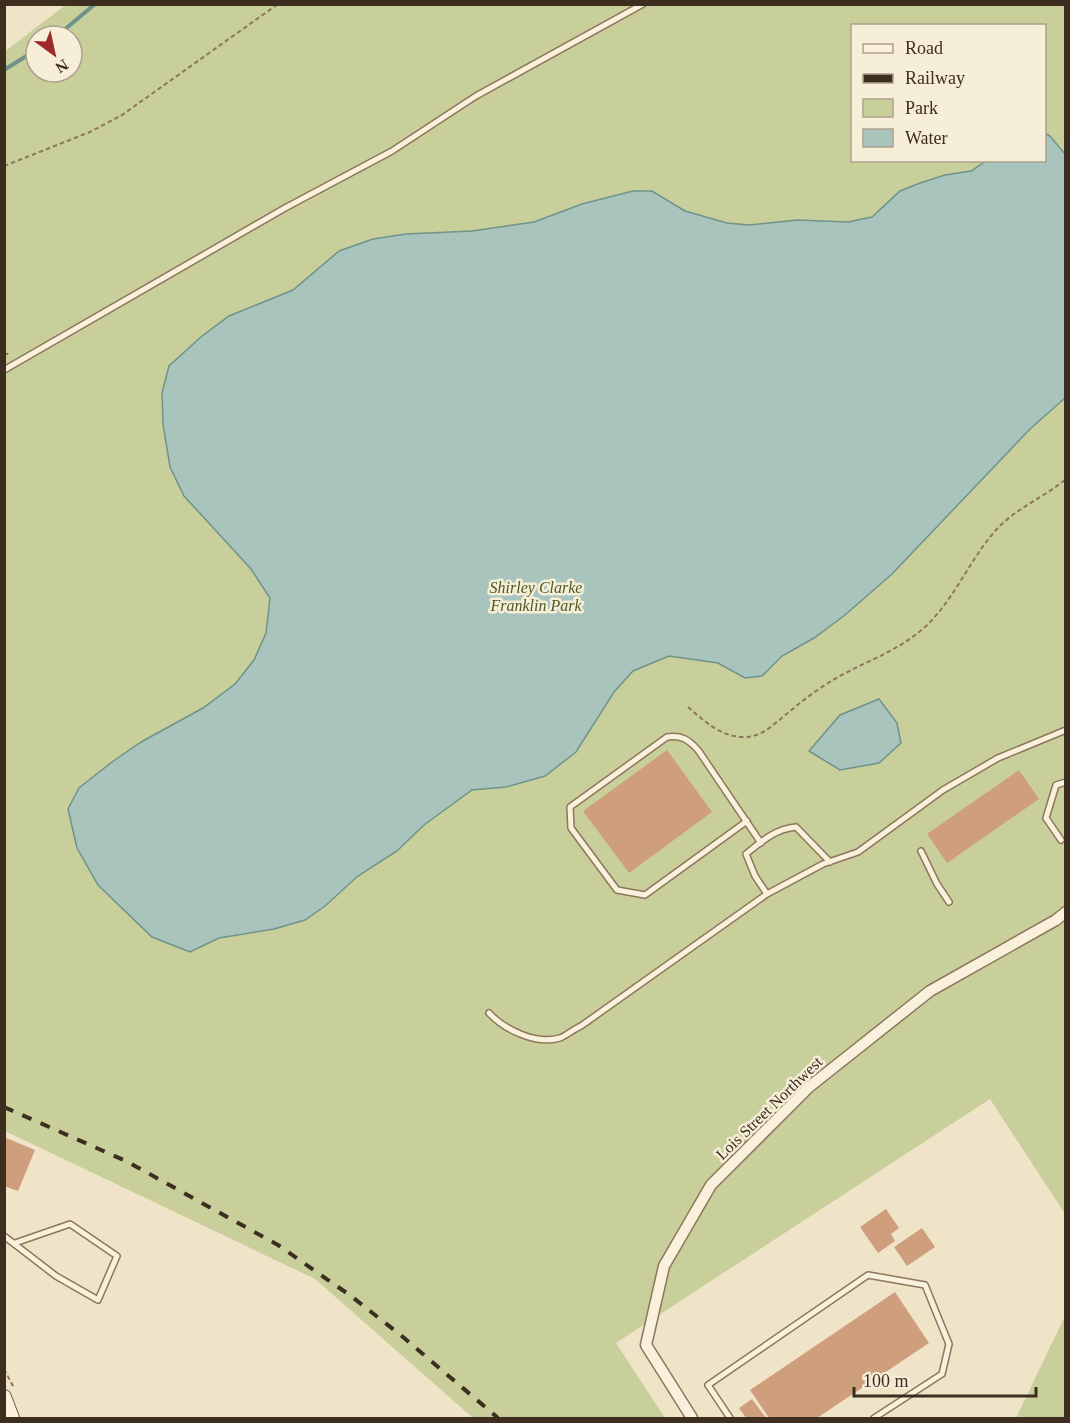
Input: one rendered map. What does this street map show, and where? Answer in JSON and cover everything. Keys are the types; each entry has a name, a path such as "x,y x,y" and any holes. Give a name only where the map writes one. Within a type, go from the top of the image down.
{"main road":[{"path":"4,1397 12,1419"}],"street":[{"name":"Lois Street Northwest","path":"692,1419 646,1345 664,1266 711,1185 809,1087 930,991 1056,920 1065,912"}],"lane":[{"path":"4,370 285,208 392,151 476,96 643,4"},
{"path":"489,1013 511,1030 538,1039 559,1038 581,1026 767,894 830,862 858,852 943,790 998,758 1065,730"},
{"path":"747,821 645,895 617,890 571,828 570,807 666,737 678,736 689,740 698,750 747,821 761,843"},
{"path":"1061,840 1046,818 1056,785 1065,782"},
{"path":"767,894 755,876 746,854 773,833 785,828 796,827 830,862"},
{"path":"921,851 937,884 949,902"},
{"path":"4,1236 15,1242 56,1276 98,1300 117,1256 70,1224 15,1242"},
{"path":"730,1419 708,1385 868,1275 925,1285 949,1344 942,1374 874,1419"}],"path":[{"path":"4,166 90,132 122,115 278,4"},
{"path":"688,707 720,732 742,738 763,732 809,696 834,680 884,656 926,626 942,609 975,557 997,529 1016,511 1055,488 1065,479"}],"green space":[{"name":"Shirley Clarke Franklin Park","path":"67,4 1065,5 1065,1214 990,1099 616,1343 665,1418 473,1418 315,1279 5,1131 4,52 24,37 24,84 84,84 84,24 41,24"},
{"path":"1065,1316 1065,1418 1016,1418"}],"water":[{"path":"1046,134 1065,154 1065,398 1030,429 892,574 845,615 814,638 782,656 762,676 745,678 718,663 669,656 633,671 614,692 576,752 545,776 506,787 472,790 424,825 397,851 358,876 325,906 305,920 274,929 219,938 190,952 152,937 98,885 77,848 68,809 79,788 141,742 203,708 235,684 254,660 266,633 270,598 251,569 184,496 170,467 163,424 162,393 169,366 202,336 229,316 293,290 339,251 373,239 406,234 472,231 534,222 582,204 633,191 652,191 685,211 727,223 749,225 797,220 848,222 872,217 900,191 945,175 971,171 984,162 1046,162"},
{"path":"879,699 897,723 901,743 879,763 840,770 809,751 840,715"}],"building":[{"path":"667,750 712,812 629,873 583,811"},
{"path":"1019,770 1039,799 947,863 927,834"},
{"path":"4,1137 35,1150 18,1191 4,1186"},
{"path":"886,1209 899,1228 891,1234 895,1241 878,1253 860,1227"},
{"path":"922,1228 935,1247 907,1266 894,1247"},
{"path":"895,1292 929,1343 817,1418 769,1418 750,1390"},
{"path":"752,1399 766,1418 746,1418 739,1408"}],"waterway":[{"path":"71,24 95,4"},
{"path":"4,70 24,58"}],"railway":[{"path":"4,1107 126,1161 278,1245 351,1296 498,1418"}]}
